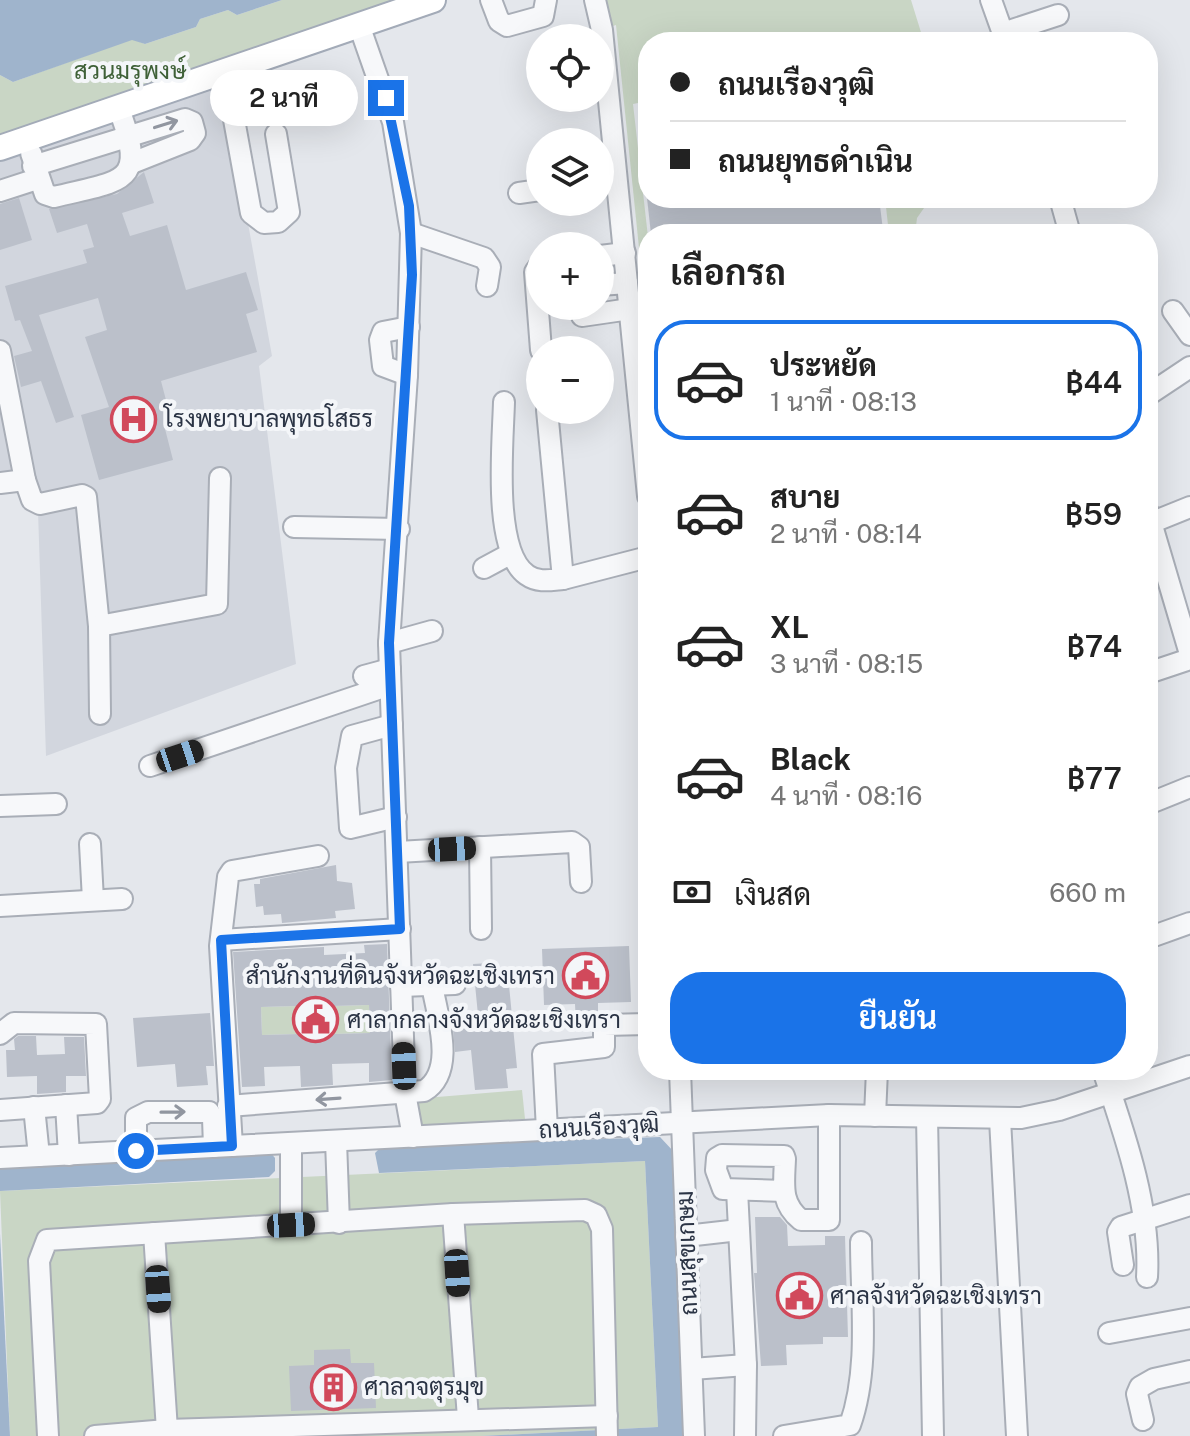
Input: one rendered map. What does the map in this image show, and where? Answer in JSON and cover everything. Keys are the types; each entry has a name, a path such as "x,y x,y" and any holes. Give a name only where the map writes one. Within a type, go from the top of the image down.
{"main road":[{"path":"0,148 433,0"}],"street":[{"path":"491,0 499,21 507,26 543,16 546,0"},
{"path":"595,0 604,128"},
{"path":"991,0 1002,32"},
{"path":"1018,32 1058,15"},
{"path":"359,25 393,122 411,233 399,529 389,643 405,1093 413,1137"},
{"path":"225,70 251,213 264,223 278,222 289,212 276,134"},
{"path":"28,139 35,172 45,194 54,197 112,182 126,173 132,163 129,135 118,107"},
{"path":"0,191 35,172 129,135 185,119 192,122 195,133 190,140 132,163"},
{"path":"519,193 526,192"},
{"path":"614,204 625,253 638,392"},
{"path":"411,233 484,258 490,267 487,286"},
{"path":"614,254 625,253"},
{"path":"614,284 627,283"},
{"path":"614,311 630,309"},
{"path":"1173,311 1190,335"},
{"path":"407,375 383,366 380,340 383,332 409,327"},
{"path":"0,351 25,480 32,500 40,504 82,495 88,501 99,626 100,714"},
{"path":"1158,388 1190,367"},
{"path":"504,402 502,478 510,554 527,576 539,581 563,579 638,560"},
{"path":"548,424 563,579"},
{"path":"99,626 217,604 220,478"},
{"path":"0,483 25,480"},
{"path":"1158,517 1190,507"},
{"path":"294,527 399,529"},
{"path":"1158,550 1190,656 1158,669"},
{"path":"484,568 510,554"},
{"path":"389,643 432,631"},
{"path":"364,676 390,677"},
{"path":"150,766 390,677"},
{"path":"392,725 352,736 346,768 350,828 396,817"},
{"path":"1158,800 1190,787"},
{"path":"0,806 56,804"},
{"path":"398,852 572,842 579,847 581,882"},
{"path":"90,844 93,900"},
{"path":"480,847 481,929"},
{"path":"223,1147 228,1106 221,940 226,884 232,871 318,856"},
{"path":"0,906 122,899"},
{"path":"1158,934 1190,923"},
{"path":"221,940 400,929"},
{"path":"401,986 455,984"},
{"path":"228,1106 424,1091 434,1085 443,1067 432,985"},
{"path":"0,1034 14,1023 88,1022 97,1025 100,1099 97,1103 0,1110"},
{"path":"547,1130 543,1054 604,1047 604,1025 638,1024"},
{"name":"ถนนเรืองวุฒิ","path":"1158,1076 1190,1066"},
{"name":"ถนนสุขเกษม","path":"681,1080 694,1436"},
{"path":"875,1116 877,1080"},
{"path":"1106,1080 1145,1219 1149,1247 1147,1277"},
{"name":"ถนนเรืองวุฒิ","path":"0,1158 829,1115 1000,1119 1059,1110 1147,1080"},
{"path":"66,1105 69,1155"},
{"path":"34,1107 39,1156"},
{"path":"136,1151 136,1118 148,1112 209,1112 223,1147"},
{"path":"784,1191 737,1190 719,1186 717,1158 722,1155 784,1156 784,1191 784,1203 801,1220 829,1220 829,1115"},
{"path":"927,1117 933,1436"},
{"path":"1000,1119 1017,1436"},
{"path":"336,1141 339,1223"},
{"path":"291,1143 291,1225"},
{"path":"737,1190 746,1365 745,1436"},
{"path":"1123,1265 1118,1232 1127,1224 1190,1205"},
{"path":"48,1436 39,1261 41,1248 47,1240 453,1214 585,1210 596,1215 602,1229 606,1426 468,1418 339,1431 167,1430 95,1436"},
{"path":"453,1214 468,1418"},
{"path":"686,1236 739,1230"},
{"path":"154,1233 167,1430"},
{"path":"784,1436 850,1425 856,1408 861,1357 861,1242"},
{"path":"1109,1333 1190,1318"},
{"path":"692,1369 746,1365"},
{"path":"1143,1420 1137,1394 1140,1387 1154,1379 1190,1371"}],"shaded area":[{"name":"โรงพยาบาลพุทธโสธร","path":"223,85 272,356 259,366 296,664 46,756 38,511 12,473 0,474 0,162"}],"green space":[{"name":"สวนมรุพงษ์","path":"282,0 434,0 0,143 0,75 13,82 132,39 145,44 196,27 200,19 228,10 237,15"},
{"path":"596,0 911,0 921,32 638,32 638,103 633,104 638,148 638,208 645,208 647,224 638,224 638,238 616,25 603,24"},
{"path":"886,208 924,208 916,224 888,224"},
{"path":"369,1005 370,1033 334,1034 333,1006"},
{"path":"297,1006 298,1034 262,1035 261,1007"},
{"path":"522,1090 525,1119 416,1128 413,1099"},
{"path":"645,1161 658,1427 481,1436 10,1436 0,1191"}],"water":[{"path":"0,0 282,0 237,15 228,10 200,19 196,27 145,44 132,40 13,82 0,75"},
{"path":"660,1137 674,1152 686,1436 481,1436 658,1427 645,1161 379,1173 375,1153 381,1147"},
{"path":"270,1152 275,1158 275,1171 269,1177 0,1191 0,1165"},
{"path":"0,1234 10,1436 0,1436"}],"building":[{"path":"144,172 154,203 122,213 130,236 167,225 186,290 246,272 258,310 246,314 257,352 161,381 172,423 164,425 173,460 99,480 81,415 109,407 85,337 107,330 98,298 39,315 74,417 56,423 41,381 21,387 14,356 32,351 20,320 15,321 5,286 87,263 83,250 94,247 87,224 57,233 49,209 117,194"},
{"path":"19,198 32,240 0,250 0,204"},
{"path":"648,208 880,208 882,224 650,224"},
{"path":"336,865 337,881 352,883 355,909 335,911 336,918 282,923 281,914 264,915 263,906 256,907 254,884 260,884 260,879"},
{"name":"ศาลากลางจังหวัดฉะเชิงเทรา","path":"387,944 392,1080 369,1082 369,1063 332,1064 333,1085 301,1087 300,1066 264,1067 265,1086 242,1087 233,952 324,947 324,955 365,953 364,945","holes":["369,1005 370,1033 334,1034 333,1006","297,1006 298,1034 262,1035 261,1007"]},
{"name":"สำนักงานที่ดินจังหวัดฉะเชิงเทรา","path":"629,946 631,1002 598,1003 598,1014 591,1024 576,1024 575,1004 544,1005 542,949"},
{"path":"490,963 490,970 498,969 500,986 509,985 517,1068 506,1069 508,1088 475,1090 471,1050 455,1052 452,1018 478,1015 473,964"},
{"path":"210,1013 214,1066 206,1066 208,1085 177,1087 175,1064 137,1067 133,1018"},
{"path":"18,1036 36,1036 37,1055 65,1054 64,1037 84,1037 86,1076 66,1076 66,1092 37,1094 37,1076 7,1077 6,1050 15,1050 14,1039"},
{"name":"ศาลจังหวัดฉะเชิงเทรา","path":"755,1217 780,1217 787,1225 788,1246 825,1245 825,1236 845,1236 848,1337 823,1337 823,1344 786,1345 787,1365 761,1366 754,1273 757,1273"},
{"name":"ศาลาจตุรมุข","path":"350,1349 351,1363 374,1363 376,1408 291,1411 289,1366 314,1365 314,1350"}],"place":[{"name":"โรงพยาบาลพุทธโสธร","path":"133,419"},
{"name":"สำนักงานที่ดินจังหวัดฉะเชิงเทรา","path":"586,976"},
{"name":"ศาลากลางจังหวัดฉะเชิงเทรา","path":"316,1020"},
{"name":"ศาลจังหวัดฉะเชิงเทรา","path":"799,1296"},
{"name":"ศาลาจตุรมุข","path":"333,1387"}],"route":[{"path":"136,1151 232,1146 221,940 400,929 389,643 399,529 412,275 409,206 386,98"}]}
